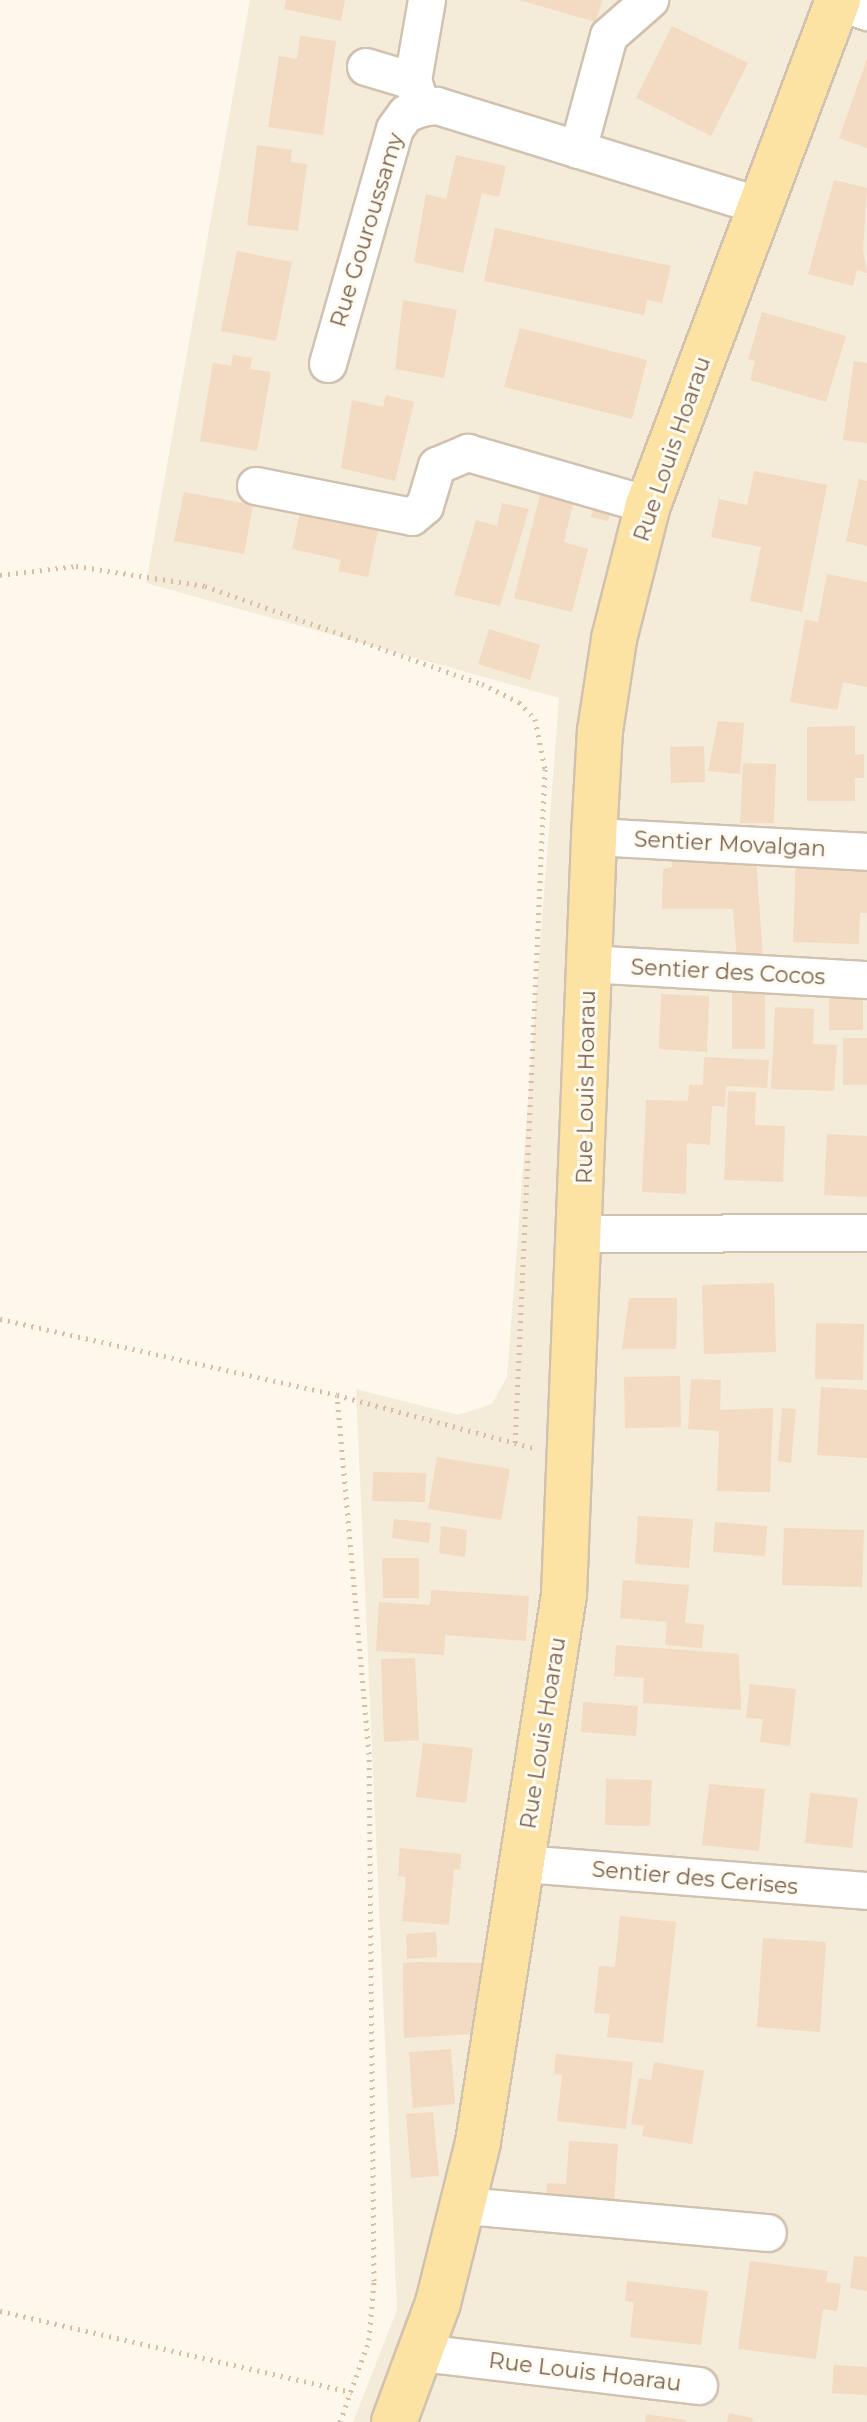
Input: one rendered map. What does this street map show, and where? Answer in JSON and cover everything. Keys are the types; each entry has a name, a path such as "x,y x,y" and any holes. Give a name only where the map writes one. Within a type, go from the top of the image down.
{"main road":[{"name":"Rue Louis Hoarau","path":"394,2422 422,2353 465,2206 524,1864 564,1595 574,1455 594,837 600,731 614,639 648,505 761,206 848,5"}],"street":[{"path":"417,94 427,0"},
{"path":"578,150 609,36 650,0"},
{"name":"Rue Gouroussamy","path":"366,67 437,106 761,206"},
{"name":"Rue Gouroussamy","path":"328,364 395,129 417,94"},
{"path":"256,486 412,517 425,506 437,466 468,453 648,505"},
{"name":"Sentier Movalgan","path":"594,837 867,852"},
{"name":"Sentier des Cocos","path":"588,964 867,980"},
{"path":"582,1234 867,1233"},
{"name":"Sentier des Cerises","path":"524,1864 867,1891"},
{"path":"465,2206 768,2233"},
{"name":"Rue Louis Hoarau","path":"422,2353 699,2386"}],"path":[{"path":"0,575 76,566 205,586 482,684 519,702 535,719 545,769 515,1445"},
{"path":"0,1319 337,1395 515,1445 574,1455"},
{"path":"337,1395 369,1754 374,2281 369,2340 340,2422"},
{"path":"0,2311 352,2392"}],"shaded area":[{"path":"250,0 867,0 867,2422 353,2422 397,2310 356,1389 458,1415 492,1404 507,1377 559,698 146,583"}],"building":[{"path":"286,0 345,0 341,21 284,9"},
{"path":"519,0 602,0 596,22"},
{"path":"672,26 748,63 711,136 636,98"},
{"path":"300,36 336,41 323,135 268,127 279,56 297,59"},
{"path":"867,59 867,148 839,138"},
{"path":"257,145 292,150 291,162 307,164 298,231 247,225"},
{"path":"456,155 506,166 499,197 482,193 463,273 414,262 426,194 446,199"},
{"path":"834,180 867,188 863,250 867,273 857,270 853,286 808,274"},
{"path":"495,228 671,266 662,303 647,300 644,315 484,281"},
{"path":"237,251 292,262 276,341 221,331"},
{"path":"403,300 457,310 444,378 395,369"},
{"path":"762,312 846,336 826,402 750,380 755,361 748,359"},
{"path":"520,328 647,360 632,419 504,387"},
{"path":"233,355 252,358 250,369 271,372 257,451 200,441 213,363 231,366"},
{"path":"854,361 867,363 867,443 843,440"},
{"path":"386,395 414,402 395,481 341,468 352,400 383,407"},
{"path":"754,471 827,485 802,612 750,601 761,547 711,537 719,499 747,505"},
{"path":"859,479 867,481 867,546 846,541"},
{"path":"541,491 574,499 564,542 588,549 572,612 514,598"},
{"path":"184,492 253,505 244,554 174,541"},
{"path":"502,503 529,509 500,606 454,595 476,520 497,526"},
{"path":"595,503 612,507 608,521 591,517"},
{"path":"301,508 379,526 368,577 338,571 341,560 292,549"},
{"path":"827,574 867,582 867,687 843,682 837,710 790,702 805,620 818,622"},
{"path":"489,629 540,645 530,680 478,664"},
{"path":"718,721 744,723 740,774 708,771"},
{"path":"855,726 855,755 864,754 864,778 855,778 855,801 807,801 807,727"},
{"path":"704,746 705,782 671,783 670,747"},
{"path":"743,763 776,764 774,823 740,823"},
{"path":"673,848 756,858 763,957 737,959 733,909 662,909 663,869 672,867"},
{"path":"796,858 867,860 867,913 860,913 859,944 793,942"},
{"path":"732,982 765,982 765,1049 732,1049"},
{"path":"661,994 709,996 707,1052 659,1049"},
{"path":"829,994 863,994 863,1030 829,1030"},
{"path":"775,1007 814,1009 813,1044 837,1045 834,1091 771,1089"},
{"path":"843,1038 867,1038 867,1085 843,1085"},
{"path":"704,1057 769,1060 767,1088 726,1086 725,1107 712,1106 710,1145 687,1143 686,1194 642,1192 646,1100 688,1101 689,1085 703,1085"},
{"path":"728,1091 756,1092 755,1125 785,1126 783,1182 724,1180"},
{"path":"827,1134 867,1136 867,1197 824,1195"},
{"path":"774,1283 776,1352 704,1354 702,1285"},
{"path":"629,1298 677,1298 676,1349 622,1349"},
{"path":"816,1323 864,1324 863,1380 815,1379"},
{"path":"680,1376 681,1427 625,1428 624,1377"},
{"path":"691,1379 721,1380 720,1410 773,1408 770,1492 717,1491 719,1431 688,1429"},
{"path":"821,1387 867,1390 867,1458 817,1455"},
{"path":"782,1408 796,1409 791,1463 778,1461"},
{"path":"437,1457 510,1469 501,1520 428,1509"},
{"path":"373,1472 426,1473 425,1502 372,1501"},
{"path":"638,1516 693,1519 689,1568 635,1564"},
{"path":"394,1519 431,1523 429,1543 392,1538"},
{"path":"715,1522 767,1526 765,1556 713,1552"},
{"path":"441,1526 467,1530 465,1557 439,1553"},
{"path":"784,1528 864,1530 862,1587 782,1585"},
{"path":"382,1558 419,1558 419,1598 383,1598"},
{"path":"623,1580 689,1585 685,1623 704,1625 702,1648 665,1645 667,1622 620,1618"},
{"path":"431,1590 529,1596 526,1641 445,1635 444,1655 376,1651 379,1602 430,1605"},
{"path":"616,1645 739,1654 741,1710 643,1703 644,1678 614,1676"},
{"path":"415,1658 419,1740 384,1742 381,1659"},
{"path":"750,1684 796,1689 790,1746 760,1742 763,1719 746,1718"},
{"path":"583,1702 638,1706 636,1736 581,1732"},
{"path":"423,1743 473,1748 466,1803 416,1797"},
{"path":"606,1779 652,1780 650,1826 605,1825"},
{"path":"709,1784 765,1789 759,1851 702,1845"},
{"path":"810,1793 858,1798 852,1848 805,1843"},
{"path":"400,1848 461,1854 460,1870 454,1869 449,1925 402,1921 406,1877 398,1876"},
{"path":"620,1916 676,1922 663,2043 607,2037 610,2014 594,2013 599,1966 615,1967"},
{"path":"436,1932 437,1957 407,1959 406,1934"},
{"path":"763,1938 826,1942 820,2032 757,2027"},
{"path":"403,1963 483,1963 472,2034 404,2038"},
{"path":"451,2049 455,2104 413,2108 409,2052"},
{"path":"556,2054 633,2062 626,2129 557,2121 562,2075 554,2074"},
{"path":"654,2062 704,2071 692,2144 642,2136 644,2126 631,2124 639,2078 651,2080"},
{"path":"433,2112 439,2176 411,2178 406,2114"},
{"path":"569,2141 618,2144 614,2204 546,2200 547,2183 566,2184"},
{"path":"854,2256 867,2257 867,2291 850,2288"},
{"path":"750,2261 828,2271 826,2282 841,2284 837,2311 823,2309 816,2359 738,2349"},
{"path":"627,2281 708,2291 701,2345 630,2337 634,2302 625,2301"},
{"path":"834,2365 867,2367 867,2395 832,2393"},
{"path":"729,2413 753,2418 752,2422 727,2422"},
{"path":"646,2414 686,2420 686,2422 645,2422"}]}
